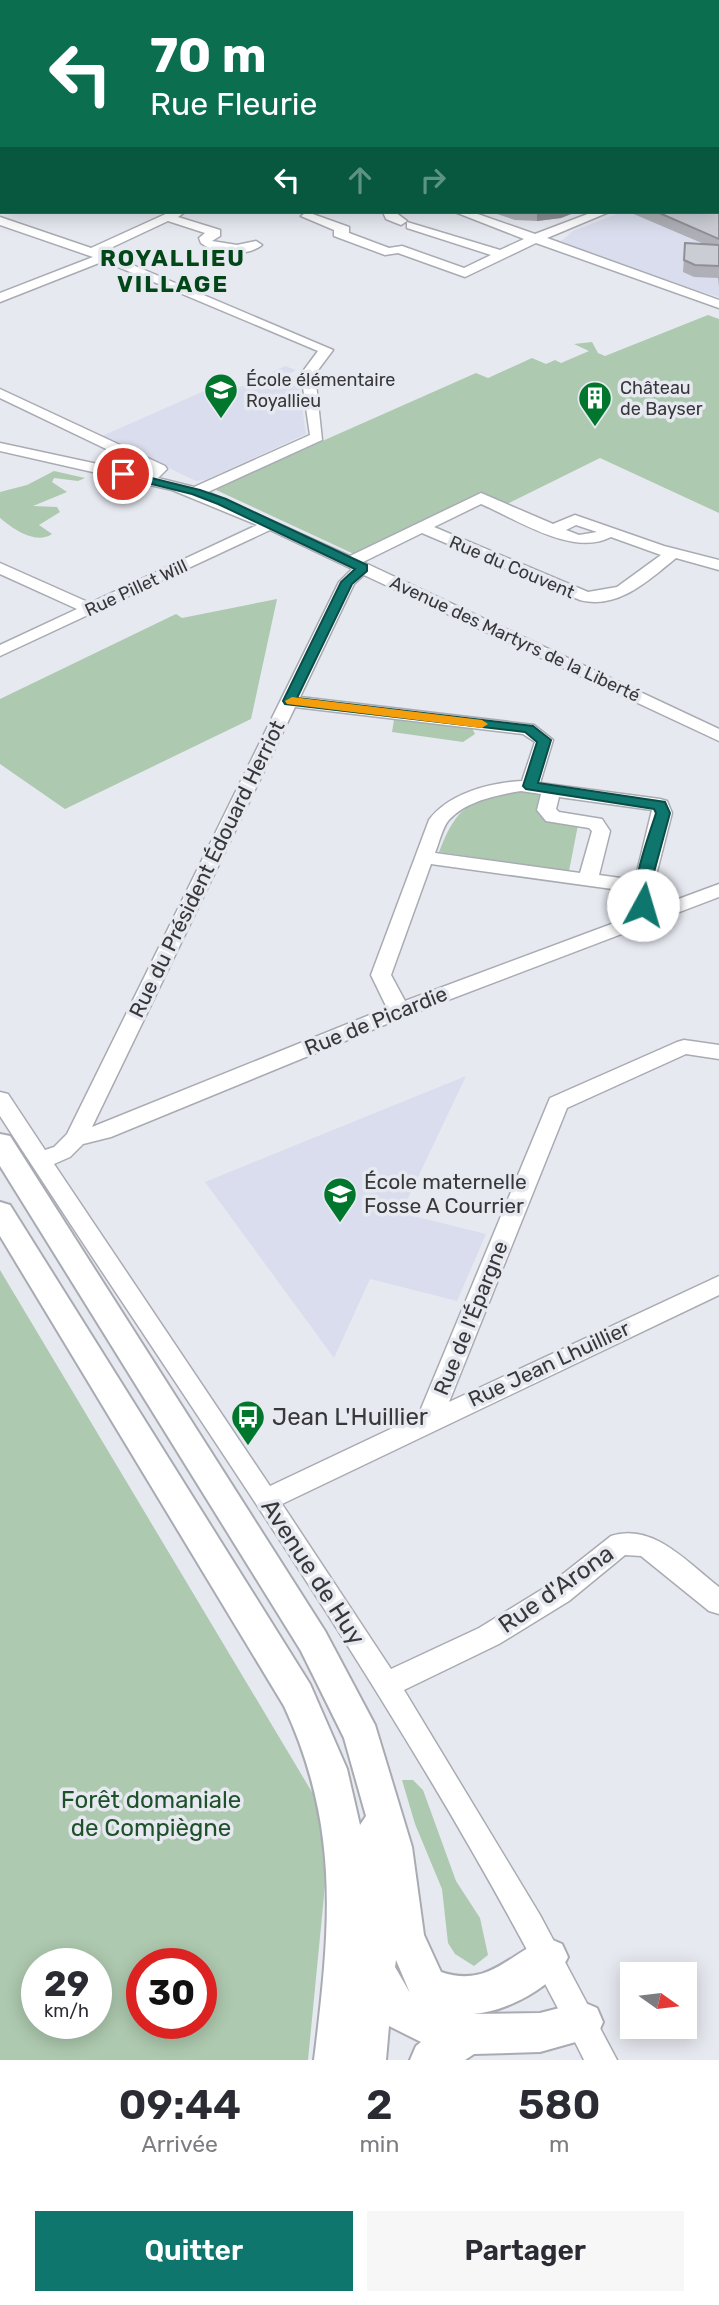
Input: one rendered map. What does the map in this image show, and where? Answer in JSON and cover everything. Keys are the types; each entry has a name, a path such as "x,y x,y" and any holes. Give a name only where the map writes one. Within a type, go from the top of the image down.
{"main road":[{"path":"0,1143 313,1641 362,1736 393,1847 405,1937 427,1986 446,1994 489,1996 548,1957"},
{"path":"0,1212 297,1695 313,1727 335,1794 348,1912 334,2060"},
{"path":"366,2060 380,1925 376,1820 379,1803"},
{"path":"348,1912 396,2007 425,2027 466,2036 562,2030 583,2022"},
{"path":"430,2060 466,2036"}],"street":[{"path":"392,214 406,223 502,255"},
{"path":"466,214 719,304"},
{"path":"307,216 345,230 338,233 389,252 398,249 465,273 534,239 598,214"},
{"path":"0,298 98,255 173,215 216,233 205,238 207,243 235,251 256,245"},
{"path":"0,221 98,255 326,350 308,374 317,437 196,492"},
{"path":"0,393 160,469 148,480"},
{"name":"Avenue des Martyrs de la Liberté","path":"0,447 196,492 271,524 719,736"},
{"path":"0,464 25,453"},
{"path":"357,565 481,498 553,530 586,541 610,531 673,553 719,565"},
{"name":"Rue Pillet Will","path":"0,651 271,524"},
{"name":"Rue du Couvent","path":"422,528 586,597 602,599 622,593 673,553"},
{"name":"Rue du Président Édouard Herriot","path":"76,1138 357,565"},
{"path":"0,568 90,609"},
{"path":"289,701 528,729 544,740 530,786"},
{"path":"399,1011 381,975 438,820 453,807 490,790 530,786 660,805 663,813 643,887 643,905 653,915"},
{"path":"551,790 546,810 553,817 595,824 601,831 588,879"},
{"path":"424,857 643,887"},
{"name":"Rue de Picardie","path":"40,1161 62,1152 76,1138 103,1132 399,1011 719,890"},
{"name":"Rue de l'Épargne","path":"429,1420 558,1103 684,1047 719,1052"},
{"name":"Avenue de Huy","path":"0,1099 267,1499 385,1685 548,1957 601,2060"},
{"name":"Rue Jean Lhuillier","path":"267,1499 719,1285"},
{"name":"Rue d'Arona","path":"385,1685 489,1636 559,1593 620,1544 647,1546 719,1603"}],"shaded area":[{"path":"617,214 719,214 719,297 634,272 561,241 573,231"},
{"name":"École élémentaire Royallieu","path":"285,366 296,370 284,377 298,377 306,434 205,480 196,481 102,436 220,384 234,390"},
{"name":"École maternelle Fosse A Courrier","path":"466,1076 401,1213 486,1234 457,1301 370,1279 334,1358 205,1182"}],"green space":[{"path":"708,315 719,319 719,513 600,458 507,504 481,494 356,555 214,489 476,373 488,378 532,358 546,364 555,360 561,363 589,351 574,344 592,342 598,353 605,356"},
{"path":"54,471 85,478 78,481 54,478 52,482 67,492 33,506 57,507 60,512 39,525 52,534 32,537 0,518 0,492 27,485"},
{"path":"277,599 251,719 65,809 0,764 0,699 176,614 182,618"},
{"path":"404,718 472,728 475,734 463,742 392,732 394,720"},
{"path":"519,790 543,793 540,811 542,817 547,820 578,825 569,871 439,852 452,824 468,807 489,797"},
{"name":"Forêt domaniale de Compiègne","path":"0,1270 331,1824 308,2060 0,2060"},
{"path":"402,1780 413,1780 423,1790 456,1881 480,1918 488,1955 474,1966 455,1954 448,1943 442,1889 415,1824"}],"building":[{"path":"662,214 719,214 719,239"},
{"path":"685,243 719,245 719,266 695,265 684,260"}],"slow traffic":[{"path":"292,701 482,724"}],"place":[{"name":"École élémentaire Royallieu","path":"221,420"},
{"name":"Château de Bayser","path":"595,428"},
{"name":"École maternelle Fosse A Courrier","path":"340,1224"},
{"name":"Jean L'Huillier","path":"248,1447"}],"district":[{"name":"ROYALLIEU VILLAGE","path":"173,271"}],"route":[{"path":"123,474 176,486 222,502 363,568 347,582 289,701 528,729 544,740 530,786 660,805 663,813 643,887 643,905"}]}
